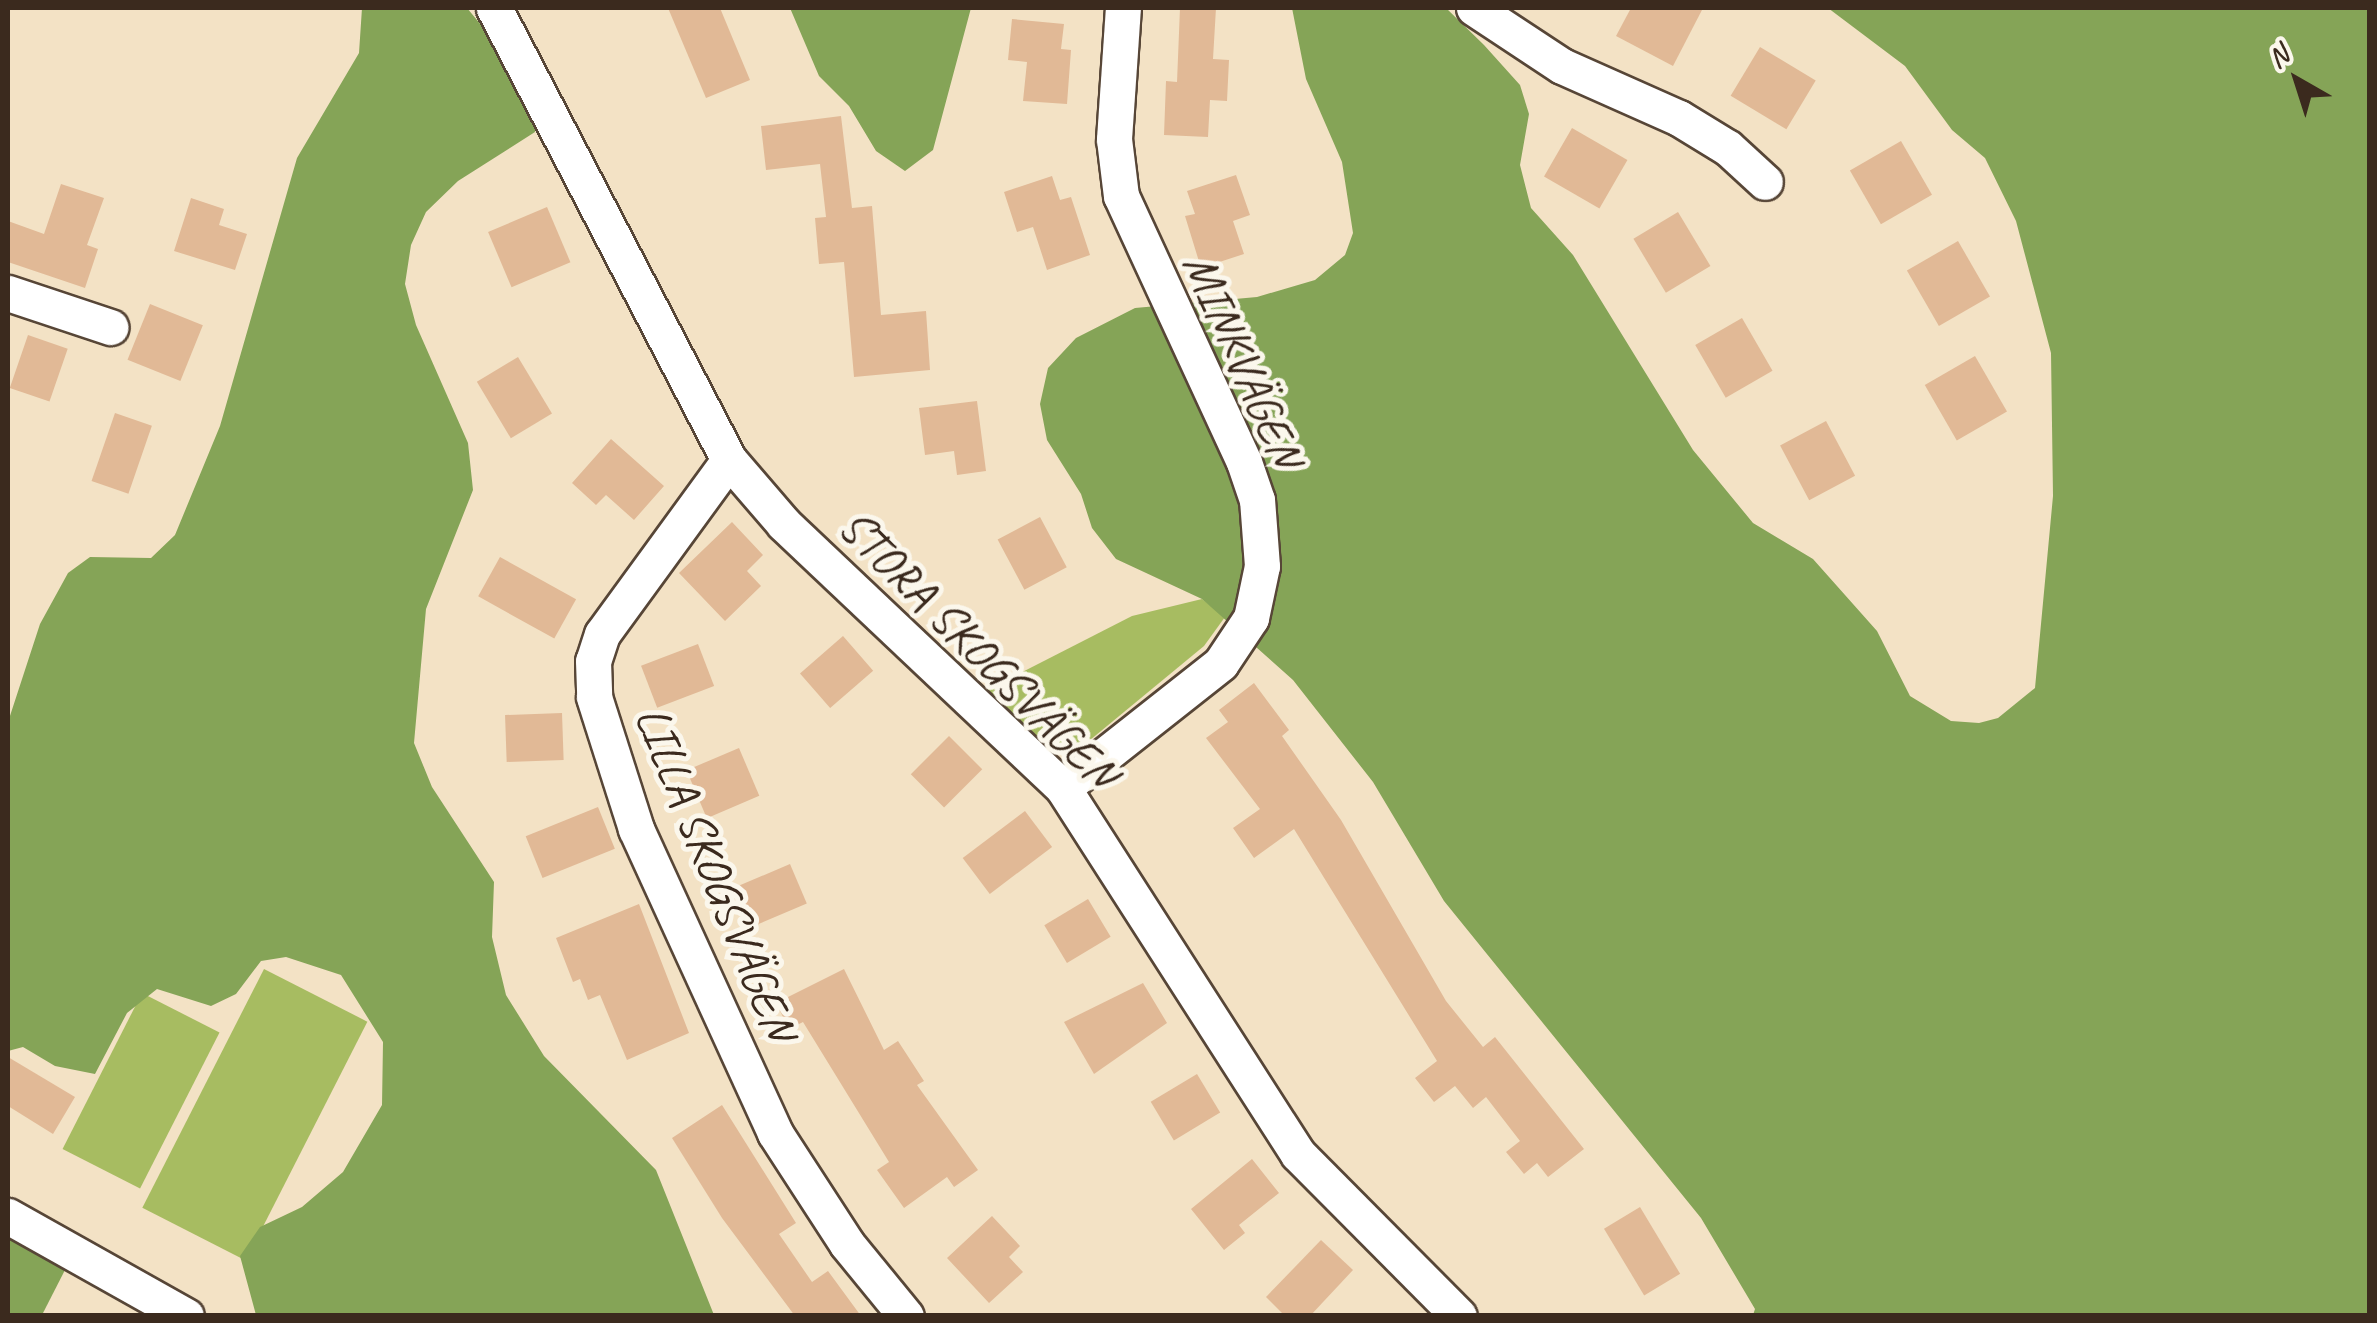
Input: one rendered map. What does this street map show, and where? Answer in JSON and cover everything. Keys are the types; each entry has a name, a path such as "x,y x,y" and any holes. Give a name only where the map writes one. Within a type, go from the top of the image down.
{"street":[{"name":"STORA SKOGSVÄGEN","path":"494,8 728,460 784,524 1063,788 1287,1140 1338,1200 1459,1316"},
{"name":"MINKVÄGEN","path":"1063,788 1221,663 1251,618 1262,566 1256,500 1244,462 1147,264 1122,196 1114,139 1123,8"},
{"path":"1474,8 1562,66 1695,128 1765,182"},
{"path":"8,292 110,327"},
{"name":"LILLA SKOGSVÄGEN","path":"728,460 602,634 593,661 594,697 636,829 775,1133 847,1244 906,1316"},
{"path":"8,1216 186,1316"}],"green space":[{"path":"362,8 467,8 511,61 537,107 535,132 458,181 426,212 411,245 405,284 416,325 468,443 473,490 426,609 414,743 432,787 494,882 492,937 506,995 544,1056 656,1170 714,1315 256,1315 240,1256 260,1227 302,1207 343,1172 382,1105 383,1042 341,975 286,957 261,961 236,994 211,1006 157,989 127,1013 95,1074 55,1066 23,1047 8,1051 8,722 40,624 68,573 90,557 151,558 175,535 220,426 297,158 359,53"},
{"path":"790,8 971,8 933,150 905,171 876,151 849,106 819,76"},
{"path":"1292,8 1446,8 1484,45 1520,85 1529,114 1520,165 1531,208 1573,255 1693,450 1753,523 1813,559 1877,631 1910,696 1951,721 1979,723 1998,718 2035,688 2053,496 2051,353 2016,221 1985,158 1952,130 1905,66 1828,8 2369,8 2369,1315 1753,1315 1755,1309 1701,1218 1444,901 1373,782 1293,680 1202,599 1116,559 1092,528 1081,494 1047,440 1040,404 1048,368 1076,338 1135,308 1257,297 1315,280 1345,255 1353,233 1342,162 1306,79"},
{"path":"1202,599 1225,617 1204,646 1084,745 1052,750 987,690 1132,616"},
{"path":"264,969 367,1022 246,1260 142,1208"},
{"path":"142,993 220,1032 140,1188 63,1149"},
{"path":"8,1234 66,1268 42,1315 8,1315"}],"building":[{"path":"668,8 720,8 750,80 706,98"},
{"path":"1180,8 1216,8 1213,59 1229,60 1227,101 1210,100 1208,137 1164,135 1166,81 1177,82"},
{"path":"1631,8 1703,8 1673,66 1616,36"},
{"path":"1012,19 1064,24 1061,49 1071,50 1067,104 1023,101 1027,62 1008,60"},
{"path":"1760,47 1816,80 1786,129 1731,96"},
{"path":"841,116 852,208 872,206 881,315 926,311 930,370 854,377 844,262 819,264 815,218 826,217 820,164 766,170 761,126"},
{"path":"1572,128 1627,160 1599,208 1544,176"},
{"path":"1901,141 1932,195 1881,224 1850,170"},
{"path":"1236,175 1250,215 1233,221 1244,254 1201,268 1185,216 1195,214 1187,191"},
{"path":"1052,176 1060,200 1071,197 1090,255 1047,270 1033,227 1017,232 1004,192"},
{"path":"61,184 104,198 87,245 98,249 85,288 8,262 8,221 44,234"},
{"path":"191,198 224,209 219,225 247,234 235,270 174,251"},
{"path":"547,207 570,262 512,287 488,232"},
{"path":"1678,212 1710,266 1666,293 1633,239"},
{"path":"1958,241 1990,296 1939,326 1907,270"},
{"path":"150,304 203,325 180,381 128,360"},
{"path":"1742,318 1772,371 1726,398 1695,345"},
{"path":"28,335 68,349 49,402 10,388"},
{"path":"1975,356 2007,411 1957,440 1925,385"},
{"path":"518,357 552,414 511,438 477,382"},
{"path":"977,401 986,471 957,475 954,451 925,455 919,408"},
{"path":"115,413 152,426 128,494 92,481"},
{"path":"1826,421 1855,476 1809,500 1780,445"},
{"path":"611,439 664,486 634,520 606,495 596,505 572,483"},
{"path":"1040,517 1067,567 1024,590 998,540"},
{"path":"732,522 763,555 747,571 761,586 725,621 679,573"},
{"path":"500,557 576,599 554,639 478,596"},
{"path":"843,636 873,671 830,708 800,673"},
{"path":"698,644 714,686 657,708 641,666"},
{"path":"1254,683 1289,730 1282,736 1341,820 1446,1001 1483,1047 1495,1037 1584,1149 1548,1177 1537,1163 1524,1174 1506,1152 1520,1141 1486,1097 1473,1108 1455,1086 1434,1102 1415,1078 1437,1061 1294,829 1254,858 1233,828 1260,809 1206,738 1228,722 1219,710"},
{"path":"562,713 564,760 507,762 505,715"},
{"path":"949,736 982,769 944,807 911,774"},
{"path":"739,748 759,796 707,818 687,770"},
{"path":"598,807 615,849 543,878 526,836"},
{"path":"1025,811 1052,847 990,894 963,858"},
{"path":"790,864 807,904 754,926 738,886"},
{"path":"1088,899 1111,937 1067,963 1044,925"},
{"path":"639,904 689,1033 627,1060 600,995 588,1000 580,979 573,982 556,938"},
{"path":"844,969 884,1050 898,1041 924,1081 917,1085 978,1170 954,1187 947,1177 904,1208 877,1170 889,1162 803,1022 789,1029 776,1003"},
{"path":"1143,983 1167,1023 1094,1074 1064,1022"},
{"path":"8,1057 75,1097 53,1134 8,1106"},
{"path":"1197,1074 1220,1113 1174,1140 1151,1102"},
{"path":"722,1105 796,1223 779,1234 812,1282 828,1271 861,1316 795,1316 722,1218 672,1138"},
{"path":"1252,1159 1279,1193 1239,1225 1245,1233 1224,1250 1191,1209"},
{"path":"1640,1207 1680,1274 1644,1295 1604,1229"},
{"path":"992,1216 1020,1246 1009,1257 1023,1272 989,1303 947,1258"},
{"path":"1321,1240 1353,1270 1310,1316 1285,1316 1266,1297"}]}
